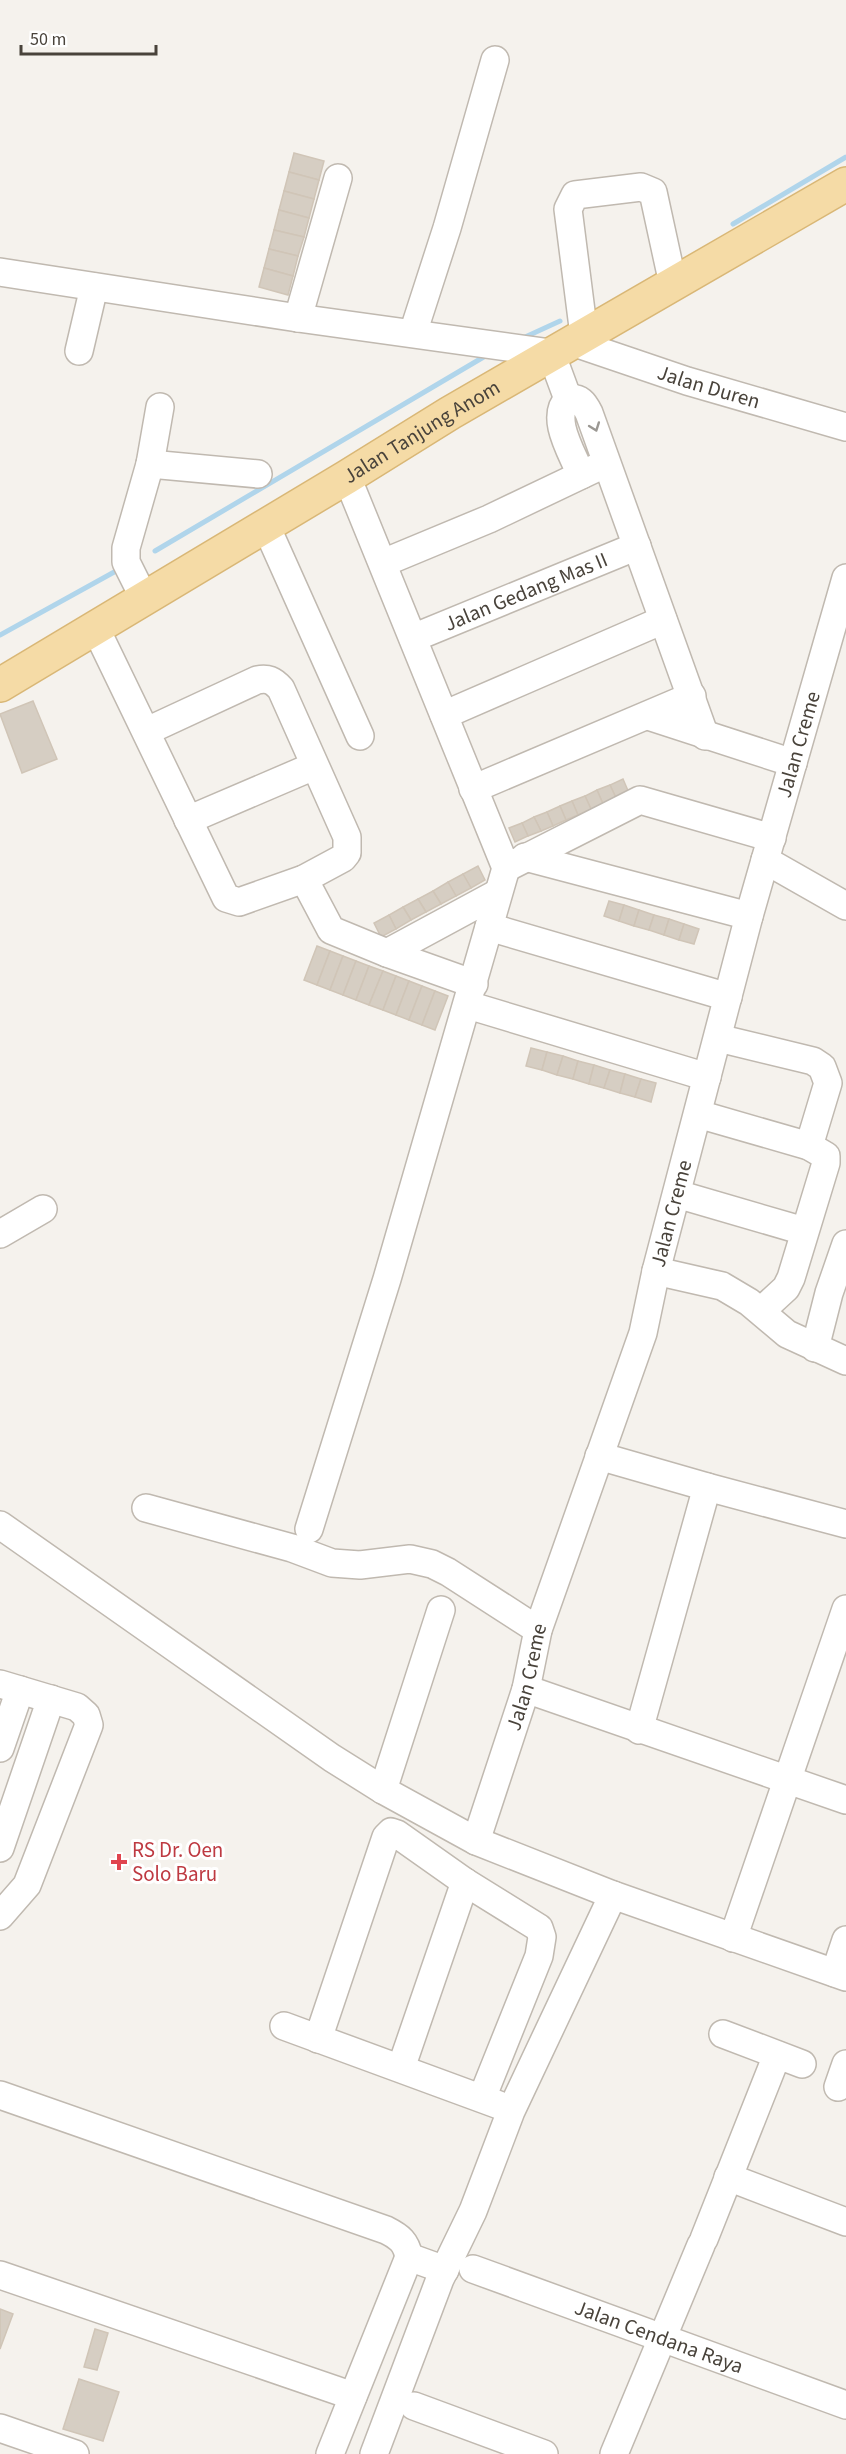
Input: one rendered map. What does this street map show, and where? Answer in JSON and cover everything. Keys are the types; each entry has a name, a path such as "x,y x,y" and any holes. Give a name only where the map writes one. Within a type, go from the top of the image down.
{"main road":[{"name":"Jalan Tanjung Anom","path":"0,685 347,477 557,344 674,284 846,184"}],"street":[{"path":"413,333 454,206 495,60"},
{"path":"298,318 338,178"},
{"path":"581,475 560,421 561,409 568,399 557,344 568,209 574,195 640,187 653,192 674,284"},
{"name":"Jalan Duren","path":"0,272 298,318 487,343 557,344 846,427"},
{"path":"79,351 94,287"},
{"path":"568,399 577,399 585,404 705,736"},
{"path":"144,598 126,562 126,548 150,464 160,407"},
{"path":"382,563 489,519 608,463"},
{"path":"150,464 258,474"},
{"path":"347,477 473,789 515,862 749,916"},
{"path":"266,526 360,736"},
{"name":"Jalan Gedang Mas II","path":"413,638 637,546"},
{"name":"Jalan Creme","path":"476,1841 526,1689 538,1630 643,1333 656,1272 749,916 846,578"},
{"path":"444,715 663,620"},
{"path":"96,629 223,893 232,901 239,902 303,879 343,858 349,846 281,689 268,678 257,680 147,731"},
{"path":"473,789 692,696"},
{"path":"648,716 793,763"},
{"path":"188,820 314,766"},
{"path":"309,1528 387,1279 471,994 498,893 515,862 640,800 768,849 846,906"},
{"path":"303,879 331,930 387,953 471,994 707,1077"},
{"path":"387,953 498,893"},
{"path":"489,927 728,998"},
{"path":"718,1038 813,1061 822,1067 828,1083 809,1146"},
{"path":"698,1114 809,1146 822,1152 827,1159 791,1278 786,1288 761,1311"},
{"path":"677,1194 804,1231"},
{"path":"0,1234 43,1209"},
{"path":"815,1348 829,1293 846,1244"},
{"path":"656,1272 722,1286 761,1311 787,1334 846,1361"},
{"path":"600,1456 846,1524"},
{"path":"639,1730 707,1487"},
{"path":"146,1508 292,1548 332,1563 360,1565 410,1559 432,1564 538,1630"},
{"path":"0,1525 383,1790 476,1841 613,1895 841,1975 846,1940"},
{"path":"733,1938 846,1609"},
{"path":"383,1790 441,1610"},
{"path":"0,1748 10,1687 77,1707 86,1715 89,1725 27,1885 0,1916"},
{"path":"526,1689 846,1800"},
{"path":"0,1848 51,1699"},
{"path":"318,2039 388,1834 397,1834 465,1882 539,1928 542,1936 539,1956 482,2098"},
{"path":"401,2068 465,1882"},
{"path":"374,2454 445,2270 473,2211 511,2111 613,1895"},
{"path":"284,2026 482,2098 511,2111"},
{"path":"614,2454 728,2178 789,2060 723,2034"},
{"path":"0,2095 386,2230 407,2245 409,2257 330,2454"},
{"path":"728,2178 846,2222"},
{"path":"409,2257 445,2270"},
{"name":"Jalan Cendana Raya","path":"473,2269 846,2404"},
{"path":"0,2275 353,2396"},
{"path":"414,2406 544,2454"},
{"path":"0,2428 75,2454"}],"building":[{"path":"294,153 324,161 319,180 289,172"},
{"path":"289,172 319,180 314,199 284,191"},
{"path":"284,191 314,199 309,218 279,210"},
{"path":"279,210 309,218 304,237 274,230"},
{"path":"274,230 304,237 298,256 269,249"},
{"path":"269,249 298,256 293,276 264,268"},
{"path":"264,268 293,276 288,295 259,287"},
{"path":"33,701 57,759 22,773 0,714"},
{"path":"623,779 629,793 616,798 610,785"},
{"path":"610,785 616,798 603,804 597,790"},
{"path":"597,790 603,804 591,809 585,796"},
{"path":"585,796 591,809 578,815 572,801"},
{"path":"572,801 578,815 566,820 560,806"},
{"path":"560,806 566,820 553,826 547,812"},
{"path":"547,812 553,826 541,831 534,817"},
{"path":"534,817 541,831 528,836 522,823"},
{"path":"522,823 528,836 515,842 509,828"},
{"path":"478,866 485,880 471,888 463,874"},
{"path":"463,874 471,888 456,896 448,882"},
{"path":"448,882 456,896 441,904 433,891"},
{"path":"433,891 441,904 426,912 418,899"},
{"path":"418,899 426,912 411,920 403,907"},
{"path":"609,901 624,905 619,921 604,916"},
{"path":"624,905 639,910 634,926 619,921"},
{"path":"403,907 411,920 396,929 389,915"},
{"path":"639,910 654,915 649,930 634,926"},
{"path":"389,915 396,929 381,937 374,923"},
{"path":"654,915 669,919 664,935 649,930"},
{"path":"669,919 684,924 679,940 664,935"},
{"path":"684,924 699,929 694,944 679,940"},
{"path":"317,946 330,951 317,985 304,980"},
{"path":"330,951 343,956 330,990 317,985"},
{"path":"343,956 356,961 343,995 330,990"},
{"path":"356,961 369,966 356,1000 343,995"},
{"path":"369,966 383,971 369,1005 356,1000"},
{"path":"383,971 396,976 383,1010 369,1005"},
{"path":"396,976 409,981 396,1015 383,1010"},
{"path":"409,981 422,986 409,1020 396,1015"},
{"path":"422,986 435,991 422,1025 409,1020"},
{"path":"435,991 448,996 435,1030 422,1025"},
{"path":"531,1048 547,1052 542,1070 526,1066"},
{"path":"547,1052 563,1056 557,1075 542,1070"},
{"path":"563,1056 578,1061 573,1079 557,1075"},
{"path":"578,1061 594,1065 589,1084 573,1079"},
{"path":"594,1065 610,1070 604,1088 589,1084"},
{"path":"610,1070 625,1074 620,1093 604,1088"},
{"path":"625,1074 641,1079 635,1097 620,1093"},
{"path":"641,1079 656,1083 651,1102 635,1097"},
{"path":"0,2309 13,2314 0,2349"},
{"path":"95,2329 108,2333 97,2370 84,2367"},
{"path":"79,2379 119,2392 103,2441 63,2429"}],"waterway":[{"path":"733,224 846,157"},
{"path":"523,338 560,321"},
{"path":"155,551 487,355"},
{"path":"0,635 116,571"}],"place":[{"name":"RS Dr. Oen Solo Baru","path":"119,1862"}]}
